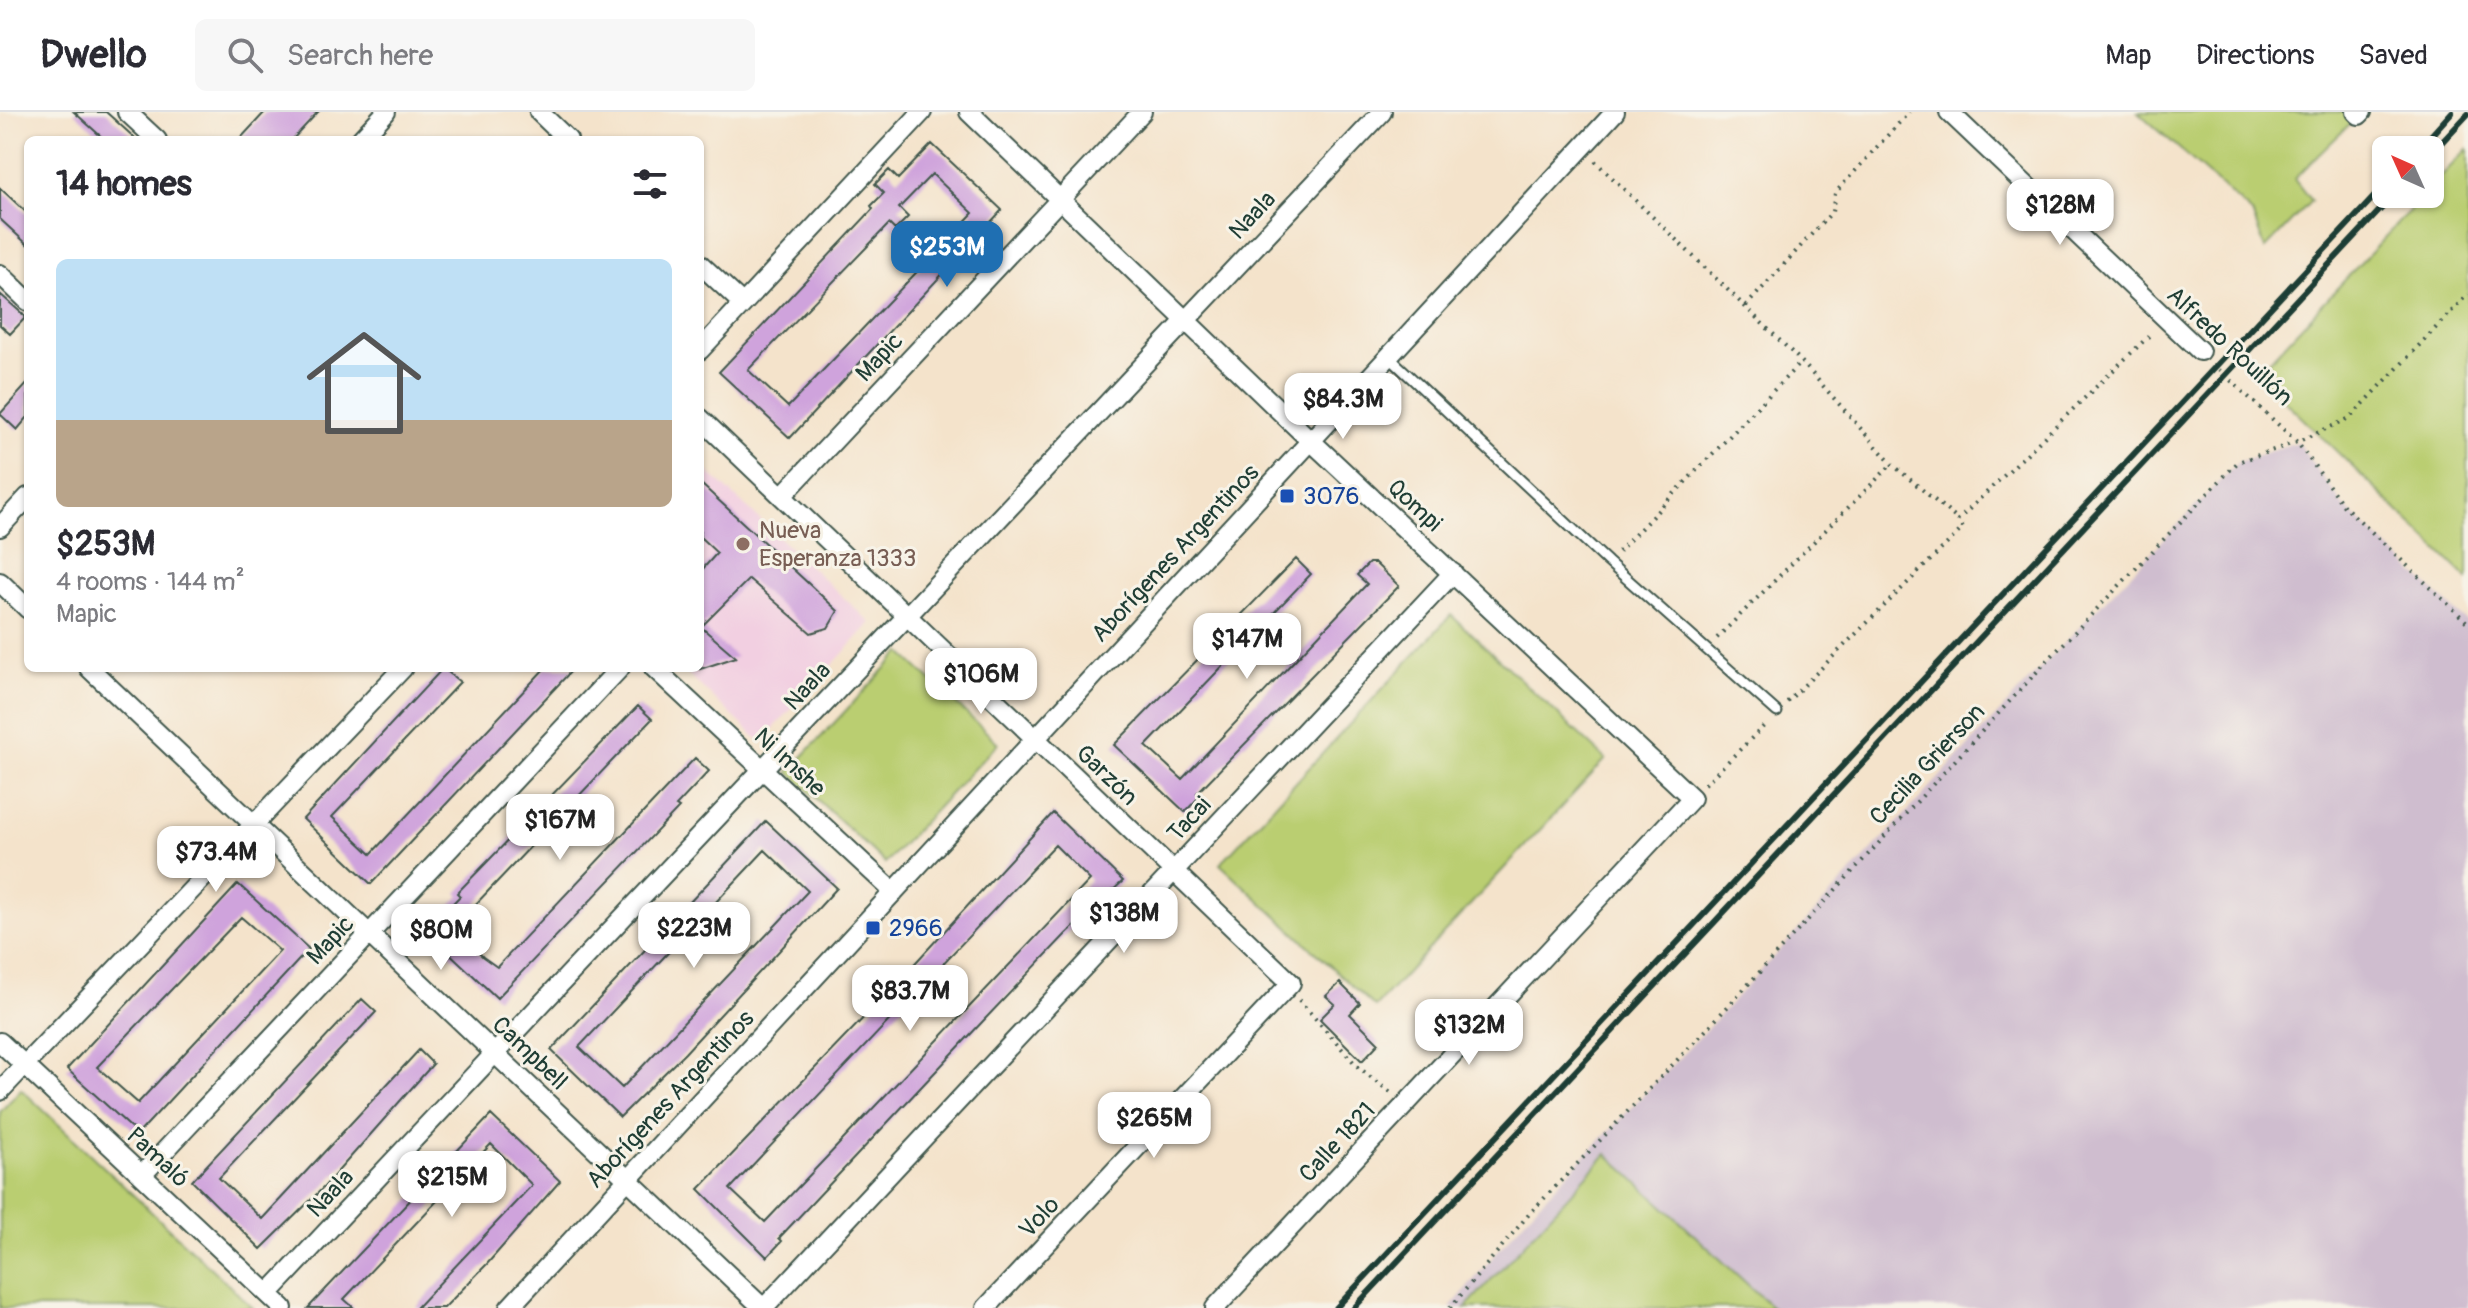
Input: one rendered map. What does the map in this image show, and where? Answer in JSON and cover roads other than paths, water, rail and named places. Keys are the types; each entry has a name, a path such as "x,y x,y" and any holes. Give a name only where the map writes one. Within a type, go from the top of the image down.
{"street":[{"path":"127,112 153,136"},
{"path":"364,136 386,112"},
{"path":"539,112 564,136"},
{"name":"Qompi","path":"969,112 1311,441 1692,798"},
{"name":"Mapic","path":"782,496 1142,112"},
{"name":"Naala","path":"268,1294 1382,112"},
{"name":"Aborígenes Argentinos","path":"509,1308 1615,112"},
{"name":"Alfredo Rouillón","path":"1949,112 2200,351"},
{"path":"704,346 916,114"},
{"path":"704,268 742,303"},
{"path":"0,274 24,297"},
{"name":"Garzón","path":"704,422 1291,983"},
{"path":"0,527 24,501"},
{"name":"Tacai","path":"764,1308 1453,573"},
{"path":"0,582 24,605"},
{"name":"Campbell","path":"93,672 252,826 764,1308"},
{"path":"0,1091 399,672"},
{"name":"Mapic","path":"142,1175 616,672"},
{"name":"Ni Imshe","path":"658,672 894,892"},
{"name":"Calle 1821","path":"1215,1308 1692,798"},
{"name":"Volo","path":"986,1308 1291,983"},
{"name":"Pamaló","path":"0,1042 283,1308"}],"lane":[{"path":"1389,357 1608,562 1777,712"}],"railway":[{"path":"2431,136 2452,112"},
{"path":"2444,140 2468,114"},
{"path":"1336,1308 2372,199"},
{"path":"1354,1308 2382,208"}],"place":[{"name":"3076","path":"1287,496"},
{"name":"Nueva Esperanza 1333","path":"743,544"},
{"name":"2966","path":"873,928"}]}
